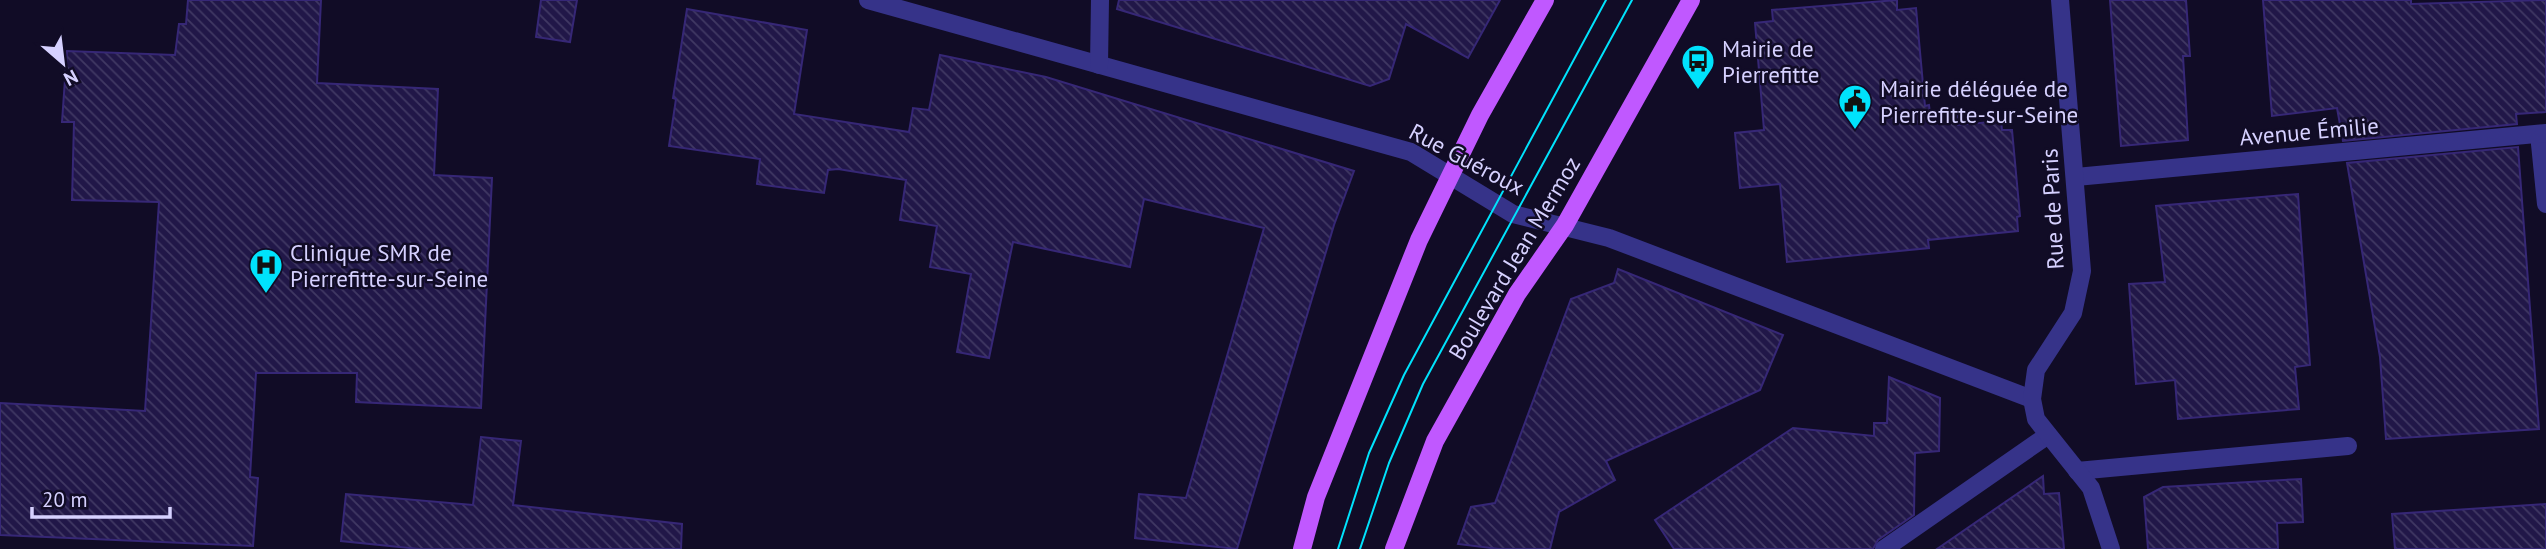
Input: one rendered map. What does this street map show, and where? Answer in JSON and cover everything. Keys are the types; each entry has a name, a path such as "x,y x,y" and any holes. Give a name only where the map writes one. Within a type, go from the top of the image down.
{"main road":[{"path":"1302,549 1316,497 1419,240 1480,115 1545,0"},
{"name":"Boulevard Jean Mermoz","path":"1394,549 1435,441 1513,300 1566,225 1691,0"}],"street":[{"name":"Rue Guéroux","path":"867,0 1411,152 1513,214 1566,225 1621,243 2032,398"},
{"path":"1099,65 1100,0"},
{"name":"Rue de Paris","path":"2032,398 2036,370 2073,313 2082,271 2060,0"},
{"path":"2542,134 2546,204"},
{"name":"Avenue Émilie","path":"2076,177 2542,134"},
{"path":"2032,398 2036,419 2091,488 2111,549"},
{"path":"1884,549 2048,435"},
{"path":"2077,471 2348,446"}],"building":[{"name":"Clinique SMR de Pierrefitte-sur-Seine","path":"188,0 321,0 317,83 438,89 434,175 492,178 481,408 356,402 357,373 256,373 250,477 258,478 253,546 0,535 0,403 145,411 159,202 72,200 74,122 62,122 67,51 175,55 179,24 186,24"},
{"path":"541,0 577,0 570,42 536,37"},
{"path":"1119,0 1500,0 1468,58 1406,24 1389,79 1370,86 1117,9"},
{"name":"Mairie déléguée de Pierrefitte-sur-Seine","path":"1897,0 1897,10 1916,8 1925,106 1929,105 1930,113 1957,111 1958,125 2001,121 2002,130 2012,130 2020,216 2017,217 2018,231 1928,240 1929,248 1787,262 1780,184 1740,188 1735,133 1764,130 1755,23 1773,21 1772,10"},
{"path":"2110,0 2186,0 2190,56 2183,56 2188,140 2121,146"},
{"path":"2263,0 2411,0 2411,4 2546,0 2546,112 2516,114 2517,124 2343,141 2337,108 2272,116"},
{"path":"687,9 807,30 794,114 909,132 913,108 929,110 940,55 1046,77 1354,171 1334,225 1237,549 1135,538 1139,494 1186,498 1264,228 1144,199 1130,267 1013,242 989,358 957,352 971,274 930,267 937,226 900,220 906,180 838,169 828,170 824,193 757,184 760,159 669,146 676,99 673,98"},
{"path":"2518,147 2539,429 2386,439 2380,357 2347,163"},
{"path":"2298,194 2310,365 2295,367 2299,409 2178,419 2175,380 2136,384 2129,284 2165,282 2156,206"},
{"path":"1618,269 1783,335 1760,390 1606,461 1615,480 1559,512 1550,549 1499,549 1458,544 1471,507 1495,503 1571,299 1614,283"},
{"path":"1889,377 1940,398 1939,451 1915,453 1914,515 1878,540 1873,549 1674,549 1655,520 1793,428 1874,436 1874,423 1887,423"},
{"path":"481,437 521,441 513,505 682,524 681,549 419,549 341,541 346,494 473,505"},
{"path":"2043,476 2044,494 2059,493 2064,549 1937,549"},
{"path":"2301,479 2303,522 2277,523 2278,549 2148,549 2144,497 2163,487"},
{"path":"2546,504 2546,549 2395,549 2392,514"}],"tram line":[{"path":"1338,549 1369,453 1404,375 1606,0"},
{"path":"1360,549 1389,463 1423,384 1632,0"}],"place":[{"name":"Mairie de Pierrefitte","path":"1698,91"},
{"name":"Mairie déléguée de Pierrefitte-sur-Seine","path":"1855,131"},
{"name":"Clinique SMR de Pierrefitte-sur-Seine","path":"266,295"}]}
